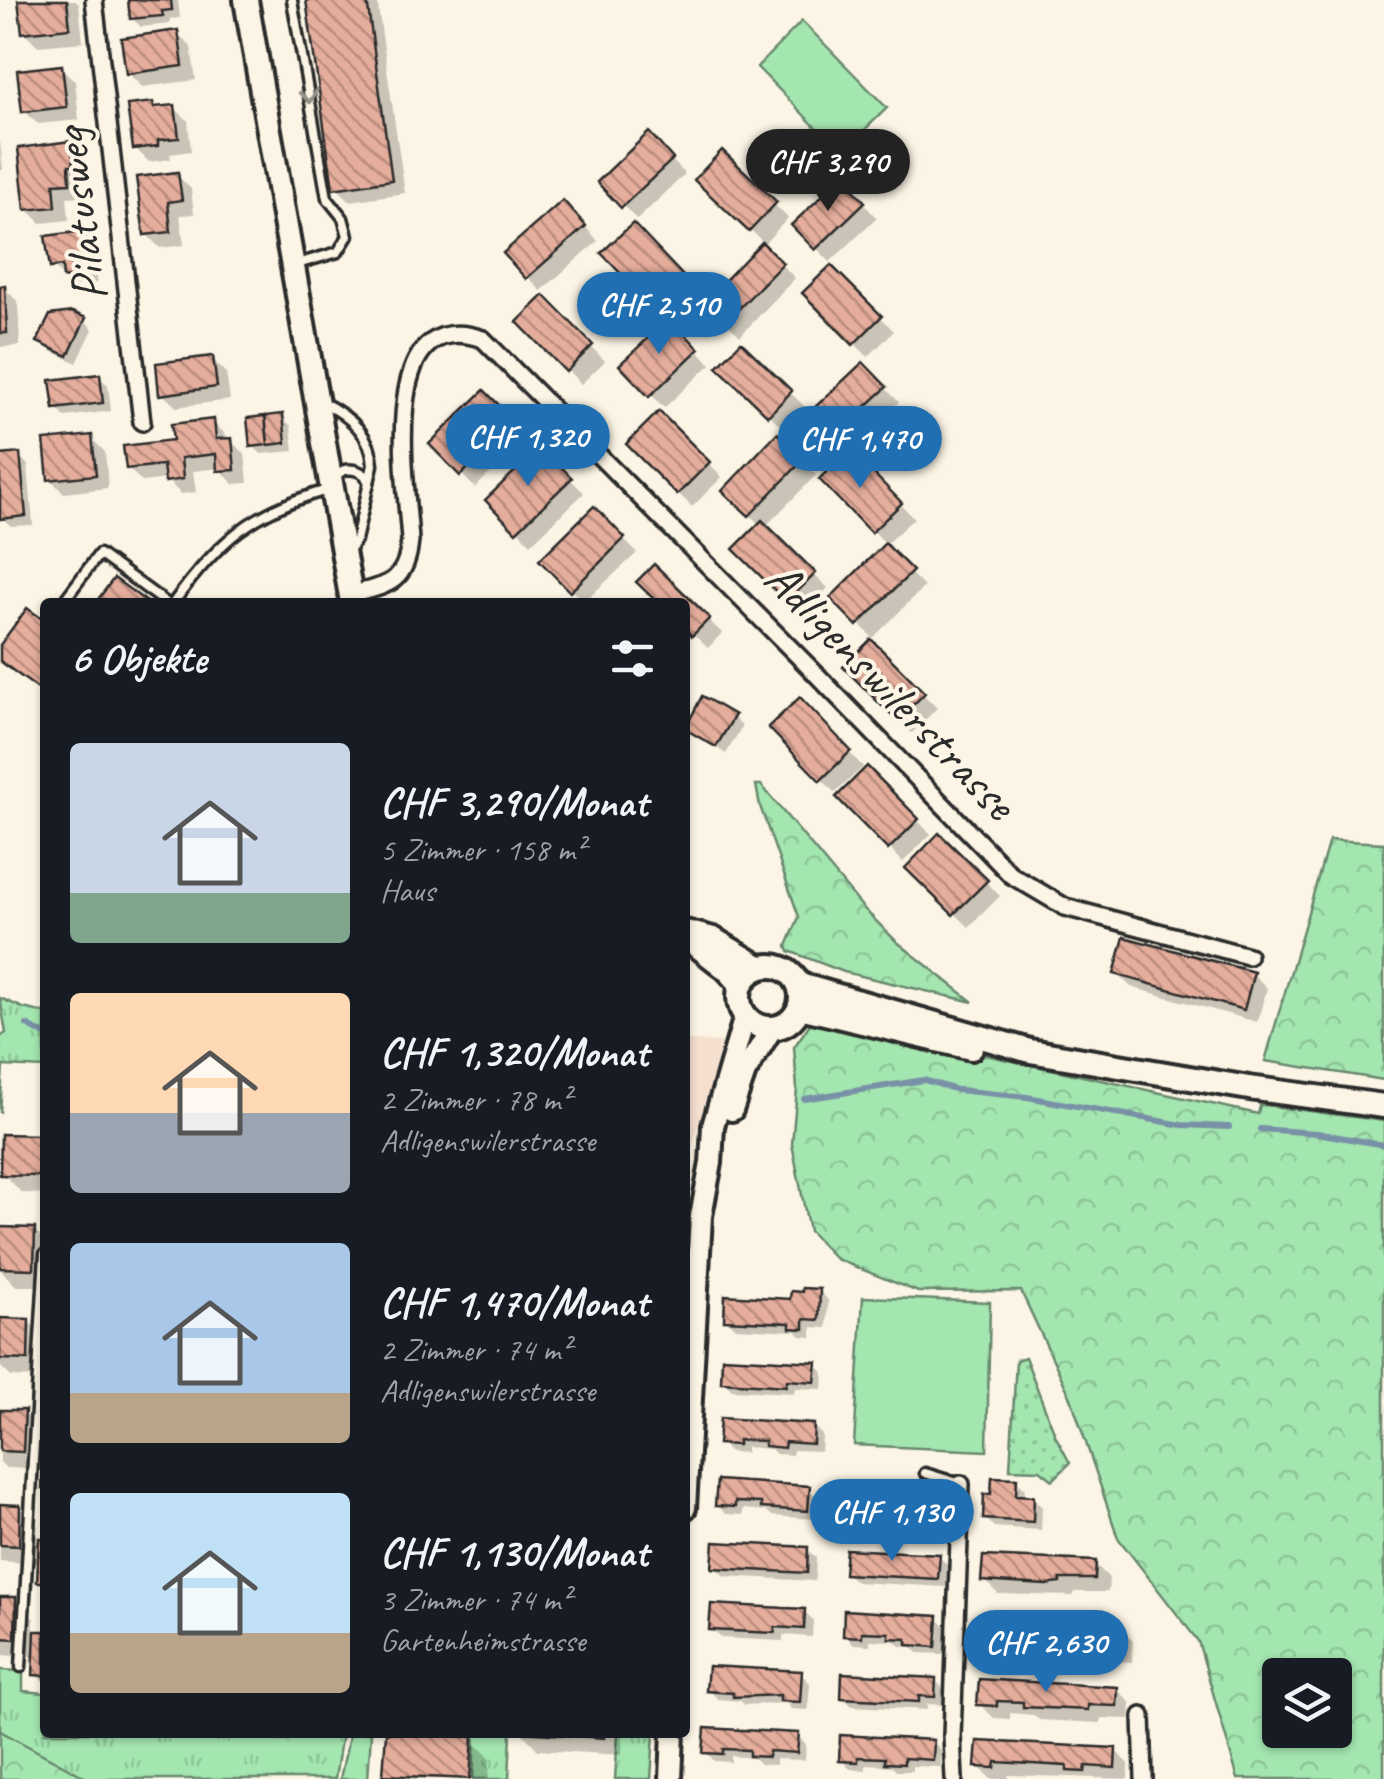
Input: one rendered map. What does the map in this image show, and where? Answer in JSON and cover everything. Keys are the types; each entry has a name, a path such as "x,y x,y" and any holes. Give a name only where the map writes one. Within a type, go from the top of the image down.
{"main road":[{"name":"Adligenswilerstrasse","path":"246,0 351,598"},
{"path":"690,935 713,938 759,967 783,968 800,996 980,1050 1030,1051 1248,1088 1384,1106"},
{"path":"690,938 741,984"},
{"path":"759,967 741,984 740,1006 757,1026 772,1028 794,1018 800,996"}],"street":[{"name":"Pilatusweg","path":"94,0 142,422"},
{"name":"Adligenswilerstrasse","path":"354,598 401,575 408,559 403,416 406,391 422,351 432,340 446,334 463,333 483,339 1011,875 1065,907 1248,956"},
{"path":"712,1164 713,1126 745,1016"},
{"path":"690,1276 712,1164 745,1072 772,1028"},
{"path":"954,1779 952,1736 961,1484"},
{"path":"1142,1716 1144,1779"},
{"path":"671,1779 674,1738"}],"lane":[{"path":"292,0 326,198 348,227 344,246 338,252 294,265"},
{"path":"315,399 346,418 368,440 374,465 356,540 343,561"},
{"path":"177,598 219,548 258,516 293,499 331,489 336,475 351,469 364,475 369,484"},
{"path":"66,598 99,554 160,598"},
{"path":"21,1667 40,1340"},
{"path":"926,1472 961,1484"}],"shaded area":[{"path":"690,1041 722,1042 690,1156"}],"green space":[{"path":"802,21 887,108 841,153 757,67"},
{"path":"756,785 761,785 864,909 896,941 973,1002 844,972 789,951 787,946 799,917"},
{"path":"1329,840 1384,843 1384,1080 1265,1061"},
{"path":"0,998 40,1012 40,1068 3,1066 0,1113 0,1037 6,1033"},
{"path":"814,1018 1258,1114 1260,1106 1265,1105 1384,1121 1384,1779 1238,1779 1198,1641 1118,1538 1071,1398 1021,1291 918,1292 836,1259 809,1231 792,1144 797,1089 794,1047"},
{"path":"863,1297 990,1302 987,1451 854,1445"},
{"path":"1025,1357 1070,1463 1053,1480 1040,1470 1010,1469 1016,1360"},
{"path":"0,1670 23,1671 23,1691 40,1693 40,1738 341,1738 335,1779 86,1779 0,1731"},
{"path":"0,1731 83,1776 86,1779 0,1779"},
{"path":"349,1738 371,1738 368,1779 340,1779"},
{"path":"475,1738 511,1738 509,1779 473,1779"},
{"path":"618,1738 654,1738 651,1779 615,1779"}],"building":[{"path":"18,0 67,0 70,28 22,33"},
{"path":"128,0 171,0 172,10 162,11 163,16 130,19"},
{"path":"306,0 367,0 392,180 333,189"},
{"path":"178,30 183,66 126,74 121,38"},
{"path":"62,65 67,107 22,112 17,70"},
{"path":"153,102 154,107 175,105 179,138 133,149 127,105"},
{"path":"649,132 673,159 621,208 597,182"},
{"path":"71,141 74,165 69,165 70,183 54,184 56,207 25,210 18,148"},
{"path":"722,150 777,202 749,232 694,180"},
{"path":"178,172 182,200 168,202 171,232 144,235 136,177"},
{"path":"842,177 865,202 815,250 791,225"},
{"path":"563,200 586,226 526,279 503,253"},
{"path":"633,223 683,276 652,306 601,253"},
{"path":"84,231 90,274 63,278 62,266 50,268 45,236"},
{"path":"762,242 783,263 724,324 703,303"},
{"path":"831,265 882,316 853,345 802,293"},
{"path":"5,285 7,333 0,333 0,286"},
{"path":"544,295 593,345 566,372 517,322"},
{"path":"72,312 86,318 68,356 37,342 50,315"},
{"path":"670,318 699,349 649,397 619,365"},
{"path":"741,342 792,391 768,416 717,367"},
{"path":"213,356 217,387 159,395 156,363"},
{"path":"863,362 887,387 836,434 813,409"},
{"path":"100,374 103,403 54,409 50,380"},
{"path":"484,390 516,422 460,476 429,444"},
{"path":"659,411 710,462 677,495 626,444"},
{"path":"283,414 286,443 268,445 265,416"},
{"path":"265,416 268,445 250,447 247,418"},
{"path":"214,419 216,439 232,438 235,470 217,471 216,454 181,458 183,479 165,482 163,465 126,469 123,446 173,440 171,424"},
{"path":"777,433 804,459 749,516 722,491"},
{"path":"92,435 96,475 48,480 44,440"},
{"path":"541,446 572,478 516,532 485,500"},
{"path":"850,449 902,503 871,533 819,479"},
{"path":"20,453 26,516 0,519 0,455"},
{"path":"594,506 625,538 570,592 539,560"},
{"path":"762,520 816,573 787,602 733,549"},
{"path":"885,543 913,571 857,626 830,598"},
{"path":"654,564 689,598 653,598 636,582"},
{"path":"114,578 142,598 99,598"},
{"path":"690,599 710,618 690,634"},
{"path":"27,608 40,617 40,690 0,661 0,645"},
{"path":"871,639 925,693 897,721 843,667"},
{"path":"702,696 735,715 716,747 690,732 690,719"},
{"path":"800,697 851,751 820,781 768,727"},
{"path":"867,766 919,819 888,850 836,797"},
{"path":"939,833 988,880 953,915 905,868"},
{"path":"1124,937 1254,972 1244,1010 1114,974"},
{"path":"1,1134 40,1135 39,1176 0,1175"},
{"path":"0,1227 35,1228 34,1269 0,1268"},
{"path":"802,1288 820,1289 819,1320 804,1319 804,1329 790,1328 790,1323 724,1320 725,1295 790,1299 791,1291 802,1292"},
{"path":"0,1318 29,1319 28,1360 0,1359"},
{"path":"722,1357 817,1362 815,1382 787,1380 786,1386 721,1382"},
{"path":"0,1410 25,1410 23,1452 0,1451"},
{"path":"720,1418 814,1424 813,1444 785,1442 784,1448 764,1446 765,1441 738,1440 738,1445 718,1444"},
{"path":"992,1477 1017,1478 1016,1495 1034,1496 1033,1522 983,1519 984,1494 991,1494"},
{"path":"717,1480 810,1486 808,1511 761,1508 761,1503 715,1506"},
{"path":"848,1487 942,1492 940,1518 892,1515 892,1509 866,1508 866,1514 846,1512"},
{"path":"0,1504 20,1505 19,1546 0,1545"},
{"path":"39,1538 40,1538 40,1582"},
{"path":"714,1542 808,1547 807,1573 712,1568"},
{"path":"846,1549 940,1554 938,1579 844,1574"},
{"path":"983,1556 1096,1561 1095,1579 1060,1579 1060,1583 1046,1585 981,1581"},
{"path":"0,1597 16,1597 15,1639 0,1638"},
{"path":"711,1604 805,1609 804,1629 775,1627 775,1633 709,1630"},
{"path":"844,1610 938,1616 936,1647 907,1645 907,1639 889,1638 889,1633 843,1636"},
{"path":"980,1618 1120,1625 1119,1650 979,1642"},
{"path":"35,1631 40,1631 40,1676 33,1675"},
{"path":"708,1666 802,1671 800,1702 780,1701 780,1695 733,1697 733,1693 706,1691"},
{"path":"842,1673 936,1678 935,1697 919,1696 919,1702 841,1698"},
{"path":"979,1679 1118,1687 1117,1706 1088,1705 1088,1710 1023,1707 1023,1702 977,1705"},
{"path":"705,1728 799,1733 797,1753 769,1751 768,1757 749,1756 749,1750 723,1749 723,1754 703,1753"},
{"path":"840,1735 934,1740 933,1760 904,1758 904,1764 885,1763 885,1758 858,1757 858,1762 839,1761"},
{"path":"386,1738 473,1738 470,1779 383,1775"},
{"path":"977,1741 1116,1748 1115,1768 1086,1766 1085,1772 1067,1771 1067,1766 996,1762 995,1768 975,1767"}],"waterway":[{"path":"27,1025 40,1032"},
{"path":"804,1099 924,1080 957,1090 1027,1097 1182,1125 1229,1127"},
{"path":"1260,1129 1317,1133 1384,1145"}]}
